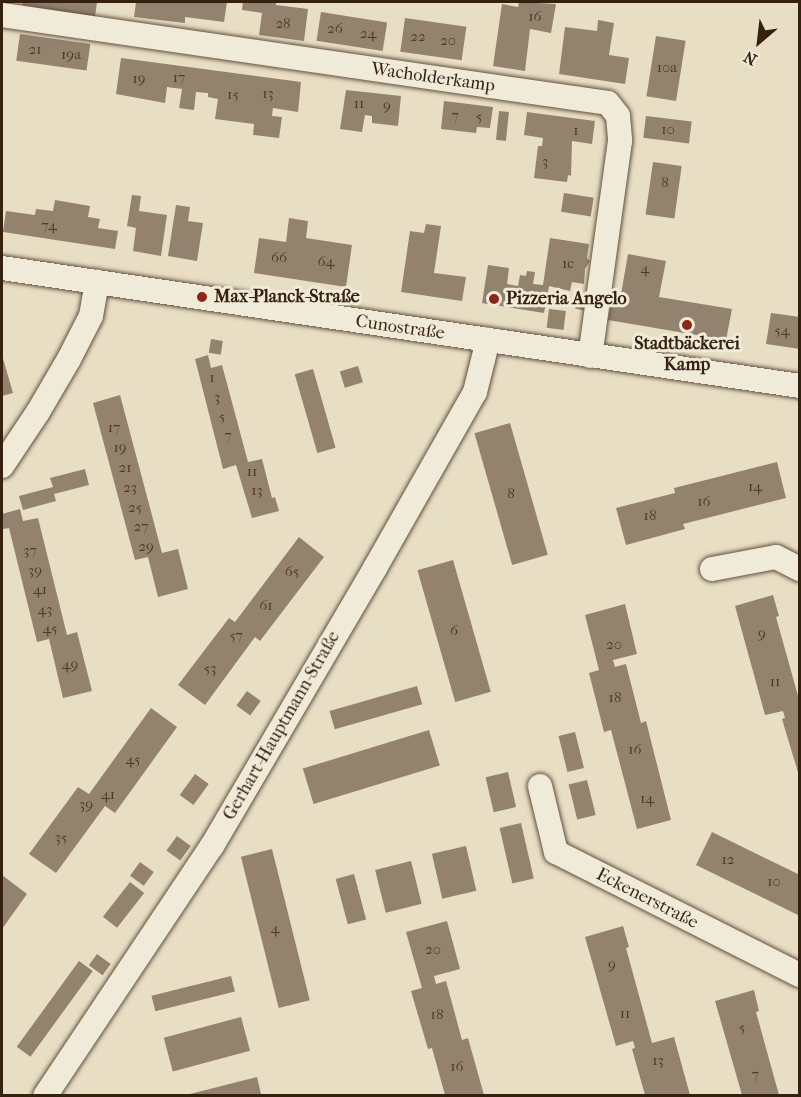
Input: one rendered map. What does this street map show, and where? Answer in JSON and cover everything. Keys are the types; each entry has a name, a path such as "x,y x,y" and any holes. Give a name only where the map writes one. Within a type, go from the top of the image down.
{"street":[{"name":"Wacholderkamp","path":"2,15 608,103 618,116 620,141 590,356"},
{"name":"Cunostraße","path":"2,267 800,386"},
{"path":"2,466 38,412 69,359 91,316 97,282"},
{"name":"Gerhart-Hauptmann-Straße","path":"45,1095 212,846 475,392 488,340"},
{"path":"712,569 776,557 800,569"},
{"name":"Eckenerstraße","path":"540,786 556,852 800,975"}],"building":[{"path":"23,2 97,2 95,17 22,5"},
{"path":"136,2 227,2 224,22 185,17 185,23 134,17"},
{"path":"243,2 276,2 276,5 308,9 304,41 259,35 262,13 242,10"},
{"path":"519,2 556,4 551,33 530,29 525,71 493,66 502,4 518,7"},
{"path":"321,12 387,22 383,51 316,41"},
{"path":"405,18 466,27 462,60 400,52"},
{"path":"598,20 614,23 609,55 629,58 625,84 559,74 565,27 597,31"},
{"path":"20,34 90,44 87,71 16,61"},
{"path":"656,36 686,41 676,101 646,96"},
{"path":"121,58 301,82 298,112 273,108 272,116 282,117 279,138 253,135 254,124 215,119 218,99 208,97 208,93 196,92 194,110 179,108 182,89 167,87 165,103 116,94"},
{"path":"346,90 401,96 398,126 372,123 372,116 365,115 362,132 340,129"},
{"path":"444,101 493,107 490,128 477,127 476,133 441,129"},
{"path":"499,111 509,112 506,141 496,140"},
{"path":"527,112 595,121 592,144 572,141 571,176 568,175 567,182 534,178 538,146 542,146 543,138 524,135"},
{"path":"646,116 692,122 689,143 643,138"},
{"path":"653,162 682,166 674,219 646,214"},
{"path":"564,193 594,198 591,216 561,212"},
{"path":"132,195 141,196 139,211 167,215 161,256 133,251 136,228 127,226"},
{"path":"55,200 90,206 88,217 100,219 98,228 118,231 115,249 3,232 6,211 35,215 36,209 53,211"},
{"path":"176,205 190,207 188,221 203,223 197,261 168,256"},
{"path":"289,218 308,221 306,238 352,245 346,287 254,273 259,238 286,242"},
{"path":"426,224 441,226 434,273 466,277 462,301 401,292 410,231 424,233"},
{"path":"550,238 589,244 587,258 590,261 585,269 584,284 572,282 570,291 549,286 544,313 482,303 488,265 509,268 507,284 518,286 520,275 526,276 527,271 535,272 533,284 543,285"},
{"path":"628,254 666,261 659,297 732,309 726,340 608,320 612,298 620,300"},
{"path":"579,292 588,294 584,311 575,309"},
{"path":"549,309 566,311 564,330 547,328"},
{"path":"771,313 800,317 800,349 766,344"},
{"path":"211,339 223,341 221,355 209,353"},
{"path":"2,355 13,393 2,396"},
{"path":"208,355 211,368 222,365 248,462 262,459 272,498 275,497 279,511 252,518 236,465 223,469 195,359"},
{"path":"358,366 363,382 345,388 340,372"},
{"path":"313,369 336,448 317,453 295,374"},
{"path":"120,395 162,553 178,549 188,589 158,597 148,557 135,560 93,403"},
{"path":"510,423 548,555 512,565 474,433"},
{"path":"777,462 786,498 683,524 685,529 626,545 616,508 675,493 674,488"},
{"path":"85,469 89,485 54,494 56,501 23,510 19,496 53,487 50,478"},
{"path":"20,509 23,521 38,518 67,635 77,632 92,691 63,698 49,639 37,642 9,528 3,529 2,523 2,514"},
{"path":"299,537 324,557 260,641 255,637 205,705 178,685 229,618 235,622"},
{"path":"453,560 491,692 455,702 417,570"},
{"path":"773,595 779,616 776,617 800,703 800,779 782,719 785,718 783,711 765,715 735,606"},
{"path":"625,604 637,654 613,660 615,667 626,664 641,723 646,721 671,820 637,829 611,730 604,732 589,673 599,670 585,615"},
{"path":"417,686 422,704 335,729 330,711"},
{"path":"247,691 261,701 250,716 236,706"},
{"path":"151,708 177,727 115,813 105,806 56,873 29,854 78,787 89,794"},
{"path":"429,730 440,765 314,804 303,769"},
{"path":"575,732 584,768 567,772 559,736"},
{"path":"508,772 516,807 494,812 486,777"},
{"path":"195,774 209,784 193,805 180,795"},
{"path":"587,780 596,815 577,820 569,785"},
{"path":"521,823 534,879 512,883 500,828"},
{"path":"712,832 800,875 800,916 696,865"},
{"path":"177,836 191,846 180,861 166,851"},
{"path":"466,846 476,891 442,899 432,854"},
{"path":"272,849 310,1000 279,1008 241,857"},
{"path":"411,861 422,904 386,913 375,870"},
{"path":"140,862 154,872 144,886 130,876"},
{"path":"354,874 366,919 348,924 336,879"},
{"path":"2,875 27,894 2,929"},
{"path":"130,882 144,893 117,928 103,917"},
{"path":"447,921 460,969 434,976 436,984 446,981 462,1040 468,1038 484,1095 445,1095 432,1048 428,1049 411,991 422,988 406,932"},
{"path":"623,926 629,947 626,948 652,1043 674,1037 690,1095 645,1095 632,1049 635,1048 633,1041 616,1046 585,937"},
{"path":"97,954 111,964 103,975 89,965"},
{"path":"79,961 93,971 30,1057 17,1047"},
{"path":"231,976 235,992 155,1011 151,996"},
{"path":"754,990 759,1011 756,1012 779,1095 742,1095 715,1001"},
{"path":"241,1017 250,1051 173,1072 164,1038"},
{"path":"257,1077 261,1094 186,1095"}],"place":[{"name":"Max-Planck-Straße","path":"202,297"},
{"name":"Pizzeria Angelo","path":"494,299"},
{"name":"Stadtbäckerei Kamp","path":"687,325"}]}
